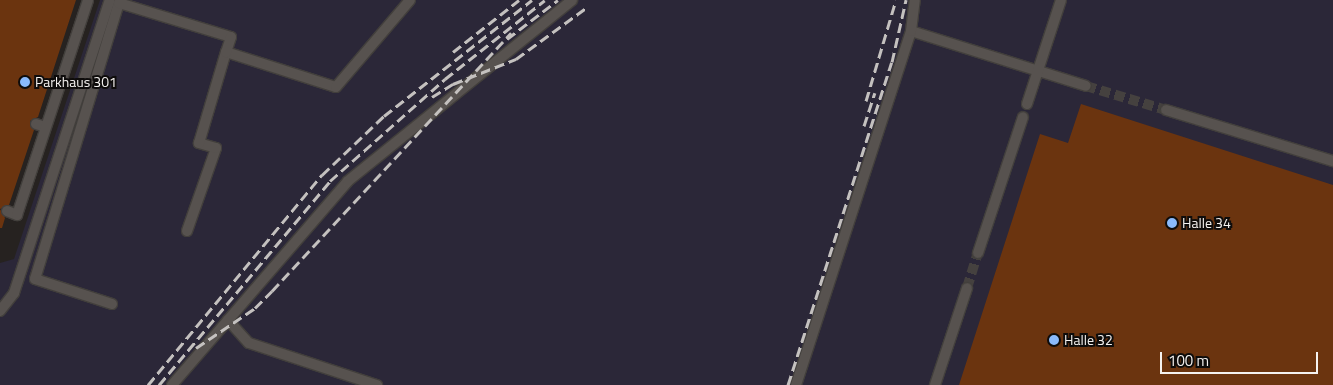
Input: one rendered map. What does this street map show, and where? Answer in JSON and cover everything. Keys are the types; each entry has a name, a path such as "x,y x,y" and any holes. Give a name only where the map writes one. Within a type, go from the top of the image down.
{"street":[{"path":"7,211 17,215 40,126 68,42 88,0"},
{"path":"0,311 14,293 110,0"},
{"path":"226,52 336,87 410,0"},
{"path":"172,385 348,181 572,0"},
{"path":"796,385 910,30 915,0"},
{"path":"1027,104 1061,0"},
{"path":"112,304 35,279 118,3 231,37 199,143 216,148 187,232"},
{"path":"910,30 1086,86"},
{"path":"1166,110 1333,161"},
{"path":"978,253 1023,117"},
{"path":"935,385 967,288"},
{"path":"228,320 248,343 377,385"}],"shaded area":[{"path":"100,0 1333,0 1333,385 0,385 0,263 14,259"}],"building":[{"name":"Parkhaus 301","path":"0,0 76,0 38,117 30,121 34,130 9,205 0,209"},
{"name":"Halle 34","path":"1081,104 1333,185 1333,385 959,385 1040,134 1068,143"},
{"path":"0,209 5,218 2,228 0,228"}],"tunnel":[{"path":"1086,86 1166,110"},
{"path":"967,288 978,253"}],"railway":[{"path":"453,52 519,0"},
{"path":"148,385 322,175 384,116 532,0"},
{"path":"159,385 330,181 445,79 545,0"},
{"path":"507,39 558,0"},
{"path":"866,101 896,0"},
{"path":"788,385 892,62 906,0"},
{"path":"432,97 453,84 516,59 586,8"},
{"path":"196,348 255,308 511,33"},
{"path":"864,126 875,93"}],"place":[{"name":"Parkhaus 301","path":"25,82"},
{"name":"Halle 34","path":"1172,223"},
{"name":"Halle 32","path":"1054,340"}]}
